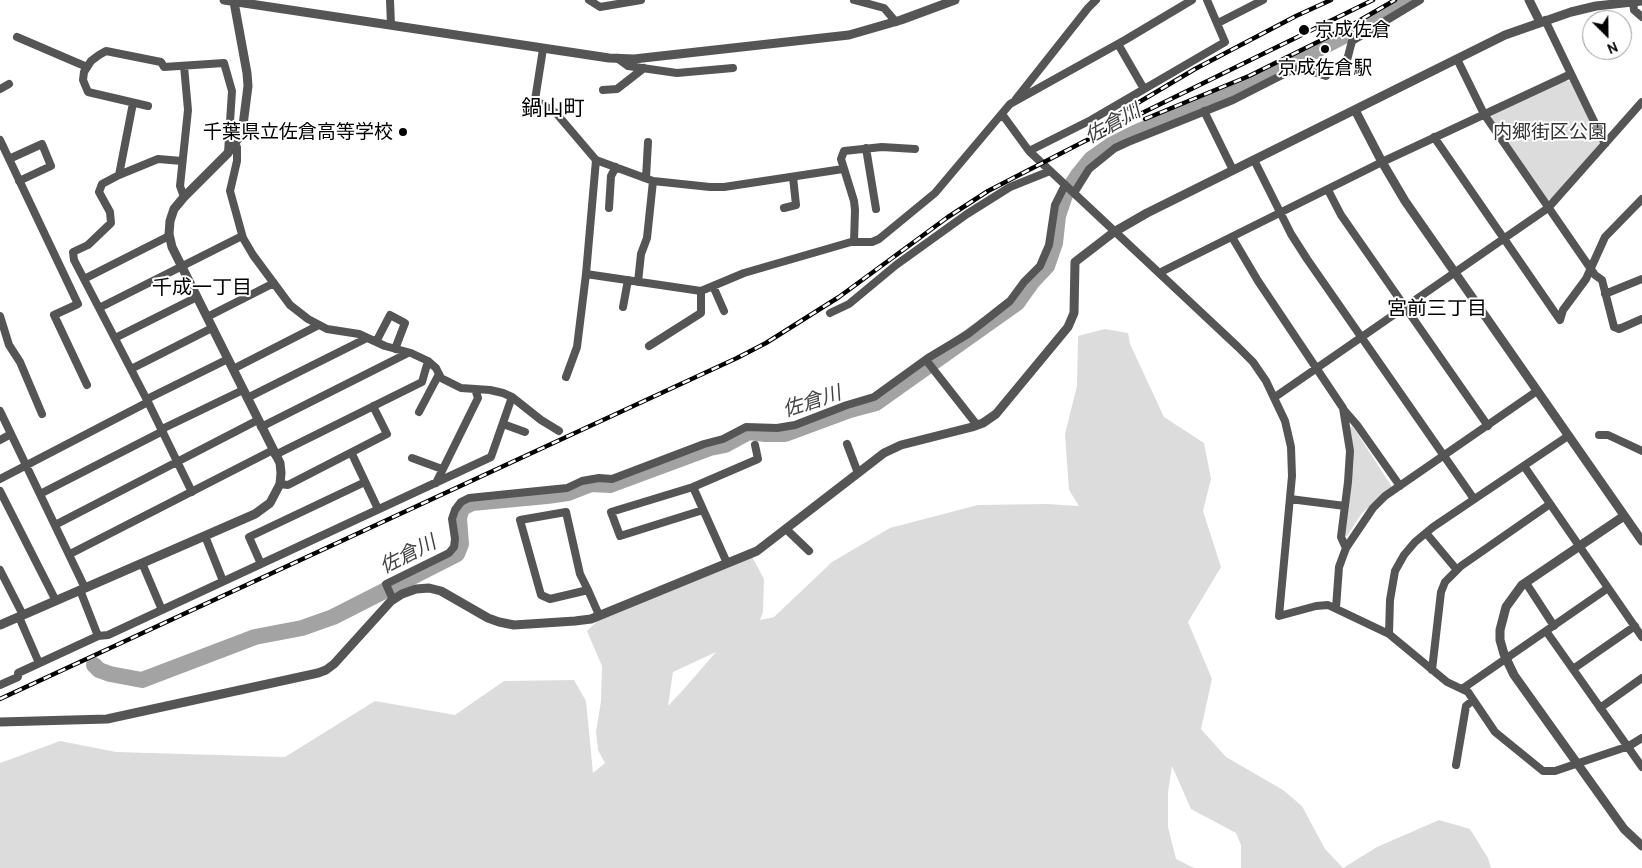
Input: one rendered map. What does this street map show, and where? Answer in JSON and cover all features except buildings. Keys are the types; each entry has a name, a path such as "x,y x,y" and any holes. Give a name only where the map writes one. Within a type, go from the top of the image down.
{"street":[{"path":"224,0 266,3 543,49 634,59 849,35 896,22 955,0"},
{"path":"390,0 391,25"},
{"path":"589,0 600,7 641,0"},
{"path":"854,0 884,8 896,22"},
{"path":"586,274 701,291 744,273 854,242 872,242 879,239 935,194 1096,0"},
{"path":"1174,0 1178,8"},
{"path":"1013,102 1118,44 1192,0"},
{"path":"1029,151 1091,120 1225,42 1207,0"},
{"path":"1218,23 1263,0"},
{"path":"1344,68 1352,41 1420,0"},
{"path":"1529,0 1571,74 1605,144"},
{"path":"0,625 255,514 270,503 280,484 280,463 172,247 169,236 170,221 174,209 231,149 242,133 248,86 234,2"},
{"path":"0,722 107,719 318,673 334,664 393,600 402,594 416,589 429,588 441,590 488,618 499,622 514,625 575,621 600,615 757,551 884,453 901,445 978,425 996,414 1068,327 1074,313 1075,262 1114,232 1233,170 1505,35 1596,3 1637,2 1634,10 1642,17"},
{"path":"17,37 87,67"},
{"path":"1118,44 1144,89"},
{"path":"543,49 535,100 556,113 596,160 649,179 724,187 843,169"},
{"path":"148,106 88,92 83,80 84,72 99,54 106,51 161,62 164,67 224,63 232,92 231,149"},
{"path":"617,58 628,66 677,73 733,68"},
{"path":"1457,59 1484,114 1595,275 1602,280 1614,327 1619,329 1642,319"},
{"path":"184,66 188,110 180,186 184,197"},
{"path":"603,90 617,89 644,68"},
{"path":"1074,193 1089,169 1115,148 1233,100 1294,69 1307,70 1326,76"},
{"path":"1159,273 1382,162 1571,74"},
{"path":"0,89 9,84"},
{"path":"119,175 133,102"},
{"path":"1275,397 1548,208 1641,105"},
{"path":"1354,110 1405,201 1642,541"},
{"path":"1204,112 1233,170"},
{"path":"1002,114 1029,151 1238,346 1257,368 1275,397 1291,447 1292,476 1279,616 1316,606 1328,605 1389,634 1447,682 1468,692 1495,732 1543,770 1555,771 1578,764 1628,747 1642,738"},
{"path":"1434,137 1560,320 1563,310 1586,279 1605,238 1642,199"},
{"path":"0,140 78,304 54,315 86,385"},
{"path":"638,282 641,254 647,238 648,142"},
{"path":"9,159 42,144 52,166 19,181"},
{"path":"854,242 854,201 843,169 841,159 844,151 882,146 915,149"},
{"path":"231,149 237,147 237,161 230,191 242,236 253,255 290,305 327,329 359,334 428,361 436,368 441,378 461,388 475,388 503,393 512,397 540,420 559,431"},
{"path":"866,148 876,209"},
{"path":"182,161 158,159 102,184 99,192 110,212 111,223 88,245 73,252 74,260 148,400 192,492"},
{"path":"566,377 577,346 586,274 596,160"},
{"path":"1254,160 1291,234 1307,259 1474,499"},
{"path":"609,208 611,176 616,168"},
{"path":"830,313 849,304 896,265 967,214 1010,187 1050,170"},
{"path":"784,208 796,205 793,177"},
{"path":"393,600 386,584 449,553 454,547 455,539 452,519 455,510 461,502 470,498 567,488 582,481 599,478 612,479 704,444 723,439 746,426 777,428 795,425 874,397 926,360 968,334 1010,300 1040,266 1049,245 1055,205 1065,185"},
{"path":"1328,190 1341,215 1488,426"},
{"path":"84,278 169,236"},
{"path":"99,308 242,236"},
{"path":"1232,237 1316,368 1400,486"},
{"path":"1606,294 1642,279"},
{"path":"624,307 628,280"},
{"path":"207,317 274,283"},
{"path":"713,286 724,311"},
{"path":"648,346 701,313 701,291"},
{"path":"115,338 197,297"},
{"path":"376,342 390,315 405,323 395,349"},
{"path":"0,316 9,345 20,362 42,414"},
{"path":"233,369 319,325"},
{"path":"131,369 212,328"},
{"path":"40,494 162,430 367,338"},
{"path":"55,525 177,462 408,353"},
{"path":"0,479 228,359"},
{"path":"926,360 978,425"},
{"path":"70,554 192,492 422,382 428,361"},
{"path":"419,412 439,374"},
{"path":"436,482 478,398 475,388"},
{"path":"1336,608 1339,567 1346,548 1373,508 1385,496 1537,391"},
{"path":"0,685 18,677 18,673 39,663 98,636 108,635 491,457 512,397"},
{"path":"280,484 288,485 352,454 387,434 374,406"},
{"path":"1343,408 1350,451 1341,537 1346,548"},
{"path":"0,411 70,554 98,636"},
{"path":"503,424 524,432"},
{"path":"0,440 11,434"},
{"path":"1599,435 1608,435 1642,451"},
{"path":"1389,634 1390,600 1395,571 1415,542 1474,499 1568,436"},
{"path":"847,444 858,473"},
{"path":"703,510 620,536 611,512 692,487 758,459 755,445"},
{"path":"352,454 378,509"},
{"path":"412,458 442,469"},
{"path":"1524,466 1642,636"},
{"path":"261,564 248,538 365,482"},
{"path":"692,487 728,563"},
{"path":"0,491 56,601"},
{"path":"1290,499 1345,506"},
{"path":"1432,670 1441,592 1445,582 1456,570 1550,504"},
{"path":"588,590 550,599 541,595 520,520 566,512 580,574 588,590 600,615"},
{"path":"1624,516 1526,583 1513,596 1506,607 1502,619 1500,640 1514,675 1624,829 1642,846"},
{"path":"786,529 810,551"},
{"path":"1426,533 1456,570"},
{"path":"204,536 223,581"},
{"path":"142,563 162,610"},
{"path":"0,570 21,616 39,663"},
{"path":"1526,583 1554,626"},
{"path":"1462,689 1608,588"},
{"path":"1573,669 1635,626"},
{"path":"1546,631 1642,767"},
{"path":"1600,708 1642,678"},
{"path":"1456,765 1466,706 1473,700"}],"green space":[{"name":"内郷街区公園","path":"1561,81 1572,81 1600,143 1552,199 1547,200 1491,118 1493,111"},
{"path":"1105,329 1128,333 1130,344 1164,417 1204,443 1211,479 1203,511 1221,567 1188,622 1212,679 1201,729 1226,757 1283,790 1302,806 1325,849 1343,868 1241,868 1241,845 1236,833 1191,809 1172,766 1168,792 1168,827 1176,859 1194,868 0,868 0,763 60,741 116,752 285,757 375,701 455,715 504,681 574,680 586,701 593,773 605,763 598,750 596,732 601,701 602,666 587,631 609,610 750,553 764,579 763,612 760,620 774,617 832,562 890,528 978,505 1047,504 1079,506 1069,490 1065,434 1077,386 1078,336","holes":["716,652 668,706 673,672"]},
{"path":"1352,425 1392,487 1362,513 1347,536 1344,536 1350,429"},
{"path":"1439,820 1470,829 1488,858 1491,868 1343,868 1377,847"}],"waterway":[{"name":"佐倉川","path":"94,665 99,670 110,674 142,680 255,637 302,628 333,617 457,554 461,544 459,518 462,508 472,503 568,493 591,484 610,485 710,448 725,445 749,432 785,434 850,410 876,403 1017,303 1032,282 1047,266 1055,243 1058,216 1065,195 1091,159 1111,145 1137,132 1236,92 1346,35 1407,0"}],"railway":[{"path":"1092,130 1195,69 1296,16 1331,0"},
{"path":"0,699 737,358 766,343 839,297 948,217 988,191 1083,142 1373,0"},
{"path":"1145,119 1249,76 1350,26 1395,0"}],"place":[{"name":"京成佐倉","path":"1304,30"},
{"name":"京成佐倉駅","path":"1325,49"},
{"name":"千葉県立佐倉高等学校","path":"403,132"}],"district":[{"name":"鍋山町","path":"553,109"},
{"name":"千成一丁目","path":"202,288"},
{"name":"宮前三丁目","path":"1437,309"}]}
